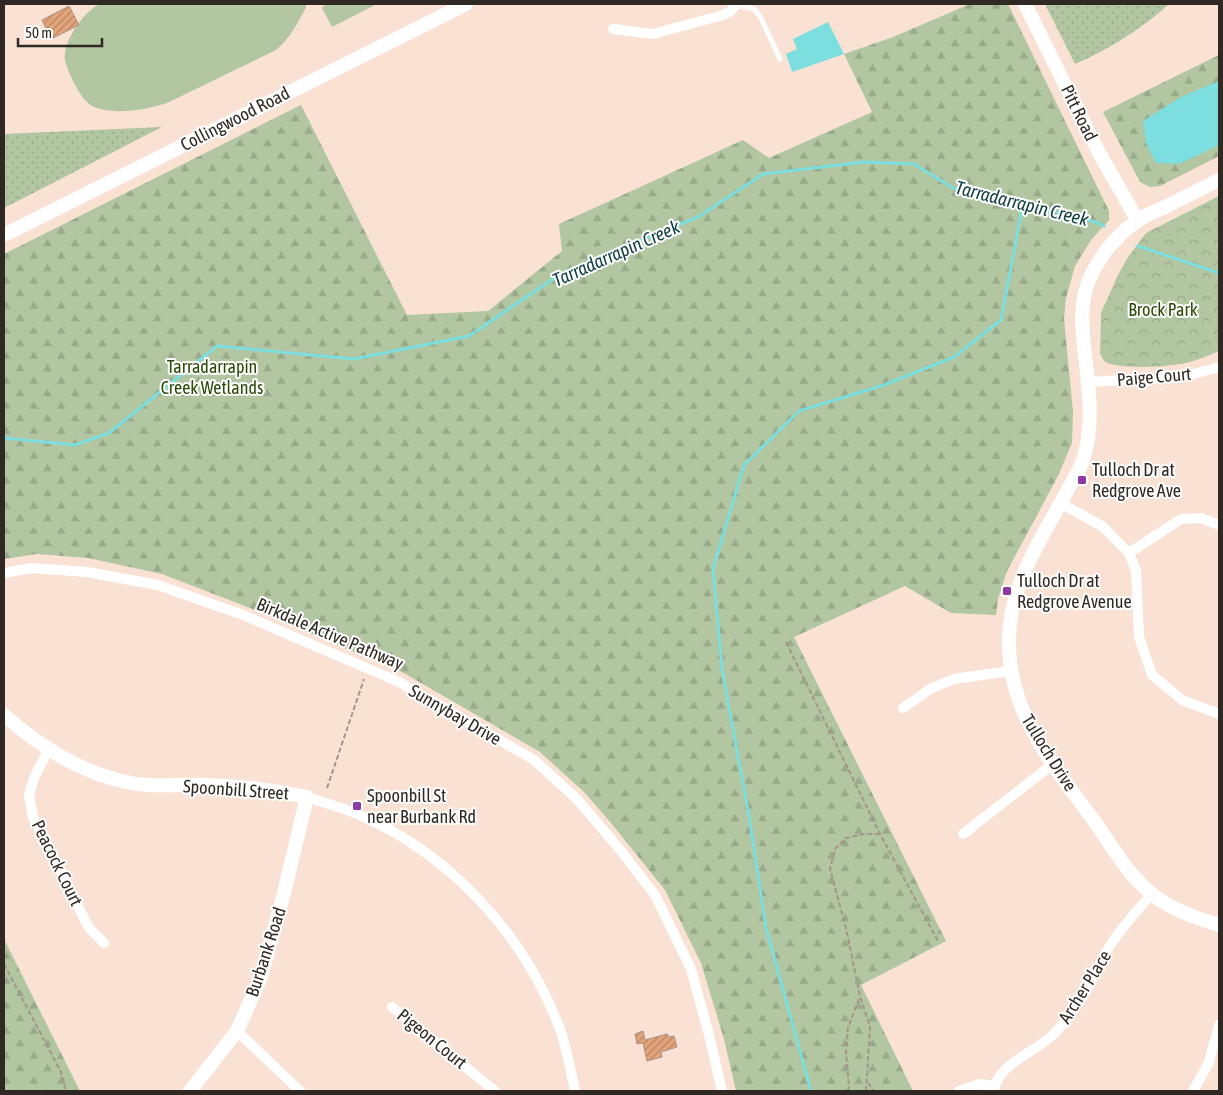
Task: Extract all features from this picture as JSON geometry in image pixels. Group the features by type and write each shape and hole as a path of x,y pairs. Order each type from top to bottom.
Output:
{"street":[{"name":"Collingwood Road","path":"4,235 466,4"},
{"path":"613,29 653,34 723,15 731,12 736,4"},
{"name":"Pitt Road","path":"1025,4 1098,151 1138,221"},
{"name":"Tulloch Drive","path":"1219,180 1138,221 1121,234 1105,252 1092,274 1083,302 1082,331 1090,415 1087,441 1082,462 1020,582 1010,624 1010,671 1024,715 1053,764 1134,877 1166,904 1184,913 1219,925"},
{"name":"Paige Court","path":"1088,382 1183,377 1219,367"},
{"path":"1060,503 1102,526 1129,553 1136,571 1139,637 1152,674 1182,700 1219,714"},
{"path":"1129,553 1181,519 1201,518 1219,525"},
{"name":"Sunnybay Drive","path":"4,573 31,568 87,572 158,585 243,615 399,682 534,760 577,799 656,895 691,969 722,1091"},
{"path":"903,708 930,689 954,679 1010,671"},
{"name":"Spoonbill Street","path":"4,715 48,750 92,772 127,782 147,785 229,786 285,792 307,797 350,811 393,832 419,848 442,864 484,905 512,940 540,986 561,1033 575,1091"},
{"name":"Peacock Court","path":"48,750 34,778 29,795 33,817 89,928 104,943"},
{"path":"963,834 1053,764"},
{"name":"Burbank Road","path":"190,1091 237,1031 261,977 283,897 307,797"},
{"name":"Archer Place","path":"959,1091 980,1084 996,1088 998,1077 1005,1069 1029,1054 1052,1036 1070,1016 1113,942 1152,894"},
{"name":"Pigeon Court","path":"392,1007 495,1091"},
{"path":"1193,1091 1210,1062 1219,1025"},
{"path":"237,1031 300,1091"}],"lane":[{"path":"736,4 754,9 760,16 780,59"}],"path":[{"path":"786,642 880,834 938,941"},
{"path":"327,788 368,668"},
{"path":"866,1091 870,1027 860,996 846,928 830,869 835,849 846,838 864,834 880,834"},
{"path":"4,964 61,1072 66,1091"},
{"path":"847,1091 849,1088 846,1052 848,1028 860,996"},
{"path":"867,1083 874,1091"}],"green space":[{"path":"99,4 306,4 306,7 290,35 276,50 167,103 140,110 110,111 92,106 87,102 75,85 65,60 70,36 81,20"},
{"path":"326,4 377,4 332,27 322,8"},
{"name":"Tarradarrapin Creek Wetlands","path":"970,4 1008,4 1109,211 1109,220 1091,240 1075,266 1066,298 1064,319 1073,412 1072,443 1058,476 1007,571 998,599 996,615 951,613 905,586 794,637 946,941 861,985 913,1091 736,1091 724,1039 701,963 665,890 584,792 540,752 402,672 250,608 162,574 88,558 37,554 4,559 4,254 301,105 407,315 488,311 562,251 559,224 743,140 769,158 872,112 844,54 893,37"},
{"path":"1045,4 1169,4 1125,38 1075,64"},
{"path":"1219,55 1219,156 1160,186 1150,187 1140,182 1103,112"},
{"path":"162,127 4,208 4,134"},
{"name":"Brock Park","path":"1219,196 1219,351 1182,364 1139,367 1119,366 1105,362 1100,353 1101,313 1128,257 1146,233"},
{"path":"4,939 80,1091 4,1091"}],"water":[{"path":"828,22 844,54 792,72 786,54 797,49 793,39"},
{"path":"1219,81 1219,145 1179,164 1156,163 1146,143 1143,121 1181,97"}],"building":[{"path":"69,6 79,25 51,39 42,20"},
{"path":"643,1031 645,1040 667,1034 669,1037 674,1036 677,1047 661,1052 662,1057 647,1061 643,1043 637,1044 635,1034"}],"waterway":[{"name":"Tarradarrapin Creek","path":"4,438 75,445 109,433 217,346 354,359 469,336 560,274 698,217 763,174 864,162 914,164 953,188 1096,222 1104,226"},
{"path":"811,1091 766,928 749,816 722,669 713,569 744,465 799,411 884,385 954,357 1001,320 1023,204"},
{"name":"Tarradarrapin Creek","path":"1138,246 1219,273"}],"place":[{"name":"Tulloch Dr at Redgrove Ave","path":"1082,480"},
{"name":"Tulloch Dr at Redgrove Avenue","path":"1007,591"},
{"name":"Spoonbill St near Burbank Rd","path":"357,806"}]}
